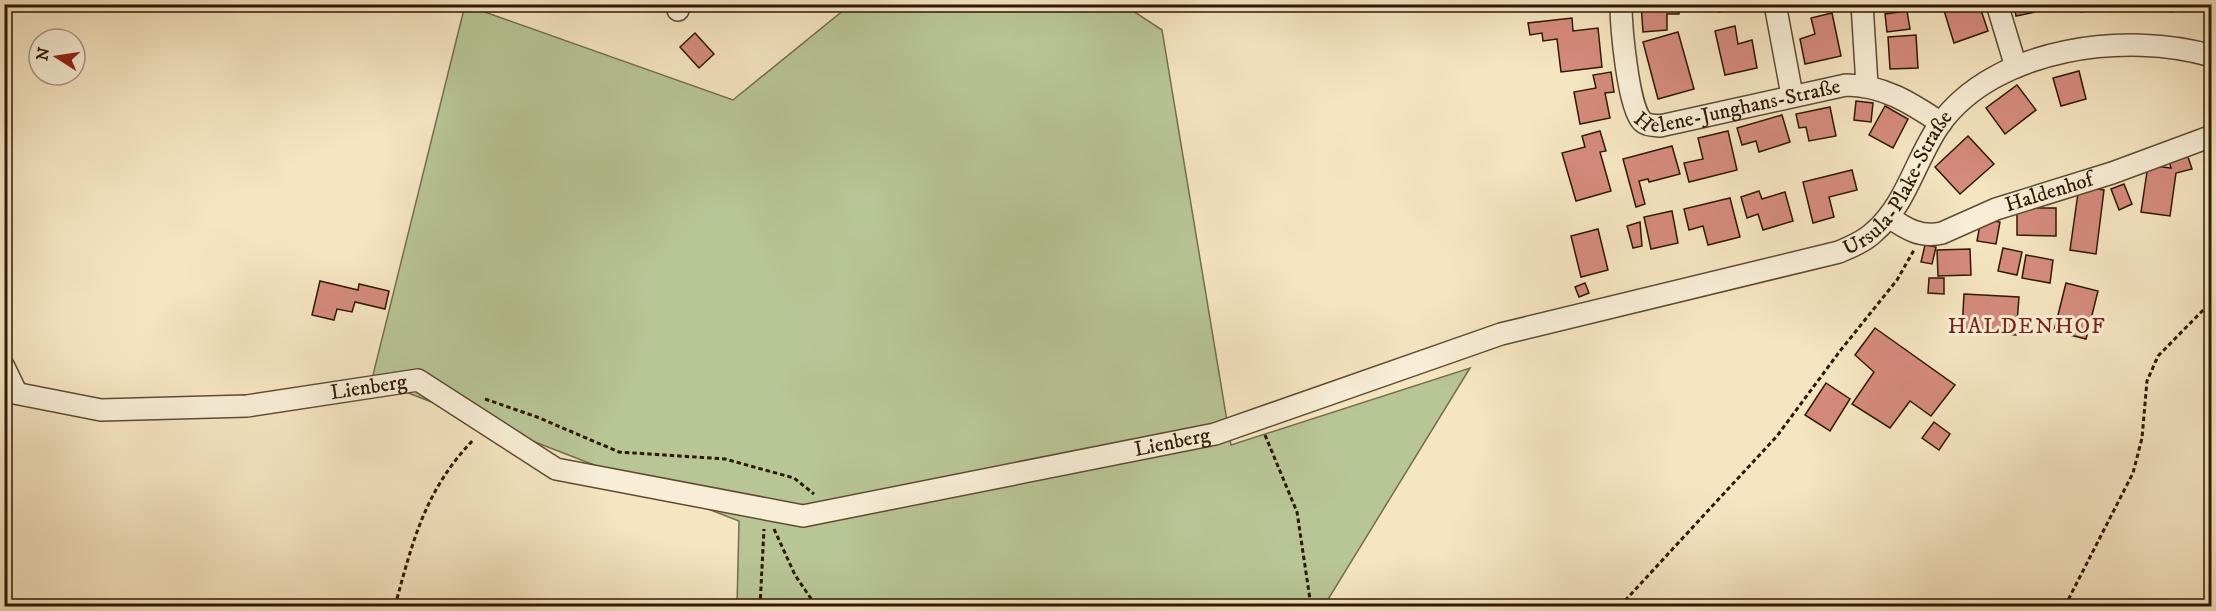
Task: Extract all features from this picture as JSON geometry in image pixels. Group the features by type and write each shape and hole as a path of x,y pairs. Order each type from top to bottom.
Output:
{"street":[{"name":"Helene-Junghans-Straße","path":"1621,4 1624,49 1633,97 1638,116 1644,123 1660,126 1792,95 1846,85 1867,85 1902,99 1941,123"},
{"path":"1775,4 1792,95"},
{"path":"1862,4 1867,85"},
{"path":"1997,4 2016,67"},
{"name":"Ursula-Plake-Straße","path":"1570,319 1839,252 1873,234 1889,217 1941,123 1990,79 2016,67 2048,57 2117,44 2155,45 2211,56"},
{"name":"Haldenhof","path":"1923,234 1942,233 1996,209 2112,173 2211,136"},
{"path":"1889,217 1904,227 1923,234"},
{"name":"Lienberg","path":"4,367 10,392 101,410 247,406 418,380 556,469 803,516 1215,434 1501,334 1570,319"}],"path":[{"path":"1620,606 1777,436 1840,351 1897,280 1923,234"},
{"path":"2065,606 2133,473 2142,438 2147,381 2158,356 2211,301"},
{"path":"483,398 537,417 619,452 725,459 794,478 834,510"},
{"path":"1258,420 1297,512 1311,606"},
{"path":"395,606 415,535 438,484 454,460 488,425"},
{"path":"760,606 764,509"},
{"path":"764,509 795,575 816,606"}],"green space":[{"path":"465,5 733,100 850,5 1124,5 1162,30 1231,445 1470,368 1324,606 737,606 739,521 372,379"}],"building":[{"path":"1641,4 1678,4 1679,14 1667,14 1667,30 1643,32"},
{"path":"1718,4 1750,4 1750,7 1719,12"},
{"path":"1872,4 1909,4 1910,7 1872,11"},
{"path":"1942,4 1979,4 1988,31 1954,43"},
{"path":"2014,4 2034,4 2035,12 2016,16"},
{"path":"2079,4 2114,4 2114,6 2081,12"},
{"path":"2140,4 2173,4 2172,12 2140,7"},
{"path":"1907,11 1910,29 1887,32 1885,14"},
{"path":"1832,13 1841,56 1805,64 1800,39 1815,34 1811,18"},
{"path":"1572,18 1573,31 1598,28 1602,67 1561,72 1557,39 1543,41 1542,33 1530,35 1528,23"},
{"path":"1735,26 1738,44 1752,40 1757,68 1725,75 1715,31"},
{"path":"1678,32 1694,89 1658,99 1643,42"},
{"path":"695,33 714,54 699,68 680,47"},
{"path":"1916,35 1918,68 1890,69 1888,37"},
{"path":"2079,71 2086,99 2061,106 2053,78"},
{"path":"1611,72 1614,92 1605,93 1610,118 1580,124 1574,92 1596,88 1593,75"},
{"path":"2017,85 2036,110 2005,134 1986,108"},
{"path":"1856,101 1873,103 1871,122 1854,120"},
{"path":"1885,106 1908,119 1893,148 1869,135"},
{"path":"1830,107 1836,136 1809,141 1806,127 1799,128 1796,114"},
{"path":"1782,115 1790,142 1759,152 1756,141 1742,145 1737,128"},
{"path":"1600,131 1606,151 1600,152 1611,191 1576,201 1562,153 1585,147 1582,136"},
{"path":"1728,131 1737,170 1689,182 1684,163 1703,159 1698,138"},
{"path":"1968,136 1994,164 1960,194 1935,167"},
{"path":"1672,146 1680,174 1649,182 1648,179 1639,181 1645,204 1636,207 1623,159"},
{"path":"2186,151 2192,169 2176,173 2170,216 2141,212 2148,165 2171,168 2168,157"},
{"path":"1852,170 1857,190 1829,197 1834,217 1813,223 1803,182"},
{"path":"2124,184 2132,204 2119,210 2111,189"},
{"path":"2079,186 2104,190 2096,254 2070,250"},
{"path":"1759,191 1762,199 1785,192 1793,221 1763,230 1758,214 1747,218 1741,197"},
{"path":"1730,198 1740,237 1708,245 1703,226 1689,230 1684,209"},
{"path":"2017,208 2056,208 2056,236 2017,235"},
{"path":"1672,211 1678,243 1651,249 1644,217"},
{"path":"1981,219 2000,222 1996,244 1977,241"},
{"path":"1640,222 1642,246 1633,248 1627,226"},
{"path":"1598,229 1608,270 1581,277 1571,236"},
{"path":"1925,245 1936,247 1932,264 1921,262"},
{"path":"2003,248 2022,252 2017,275 1998,271"},
{"path":"1970,249 1971,275 1938,276 1937,250"},
{"path":"2026,255 2053,260 2050,283 2022,278"},
{"path":"1929,278 1944,278 1944,294 1928,293"},
{"path":"320,281 358,290 359,284 389,291 385,309 355,302 352,312 337,309 334,320 312,315"},
{"path":"1585,283 1589,293 1579,297 1575,287"},
{"path":"2066,283 2098,291 2086,339 2054,331"},
{"path":"1964,294 2019,297 2016,335 1962,331"},
{"path":"1875,328 1955,385 1931,416 1910,401 1890,428 1852,404 1874,372 1855,355"},
{"path":"1826,383 1850,399 1830,431 1805,415"},
{"path":"1934,422 1950,434 1939,450 1922,438"}],"district":[{"name":"HALDENHOF","path":"2027,326"}]}
